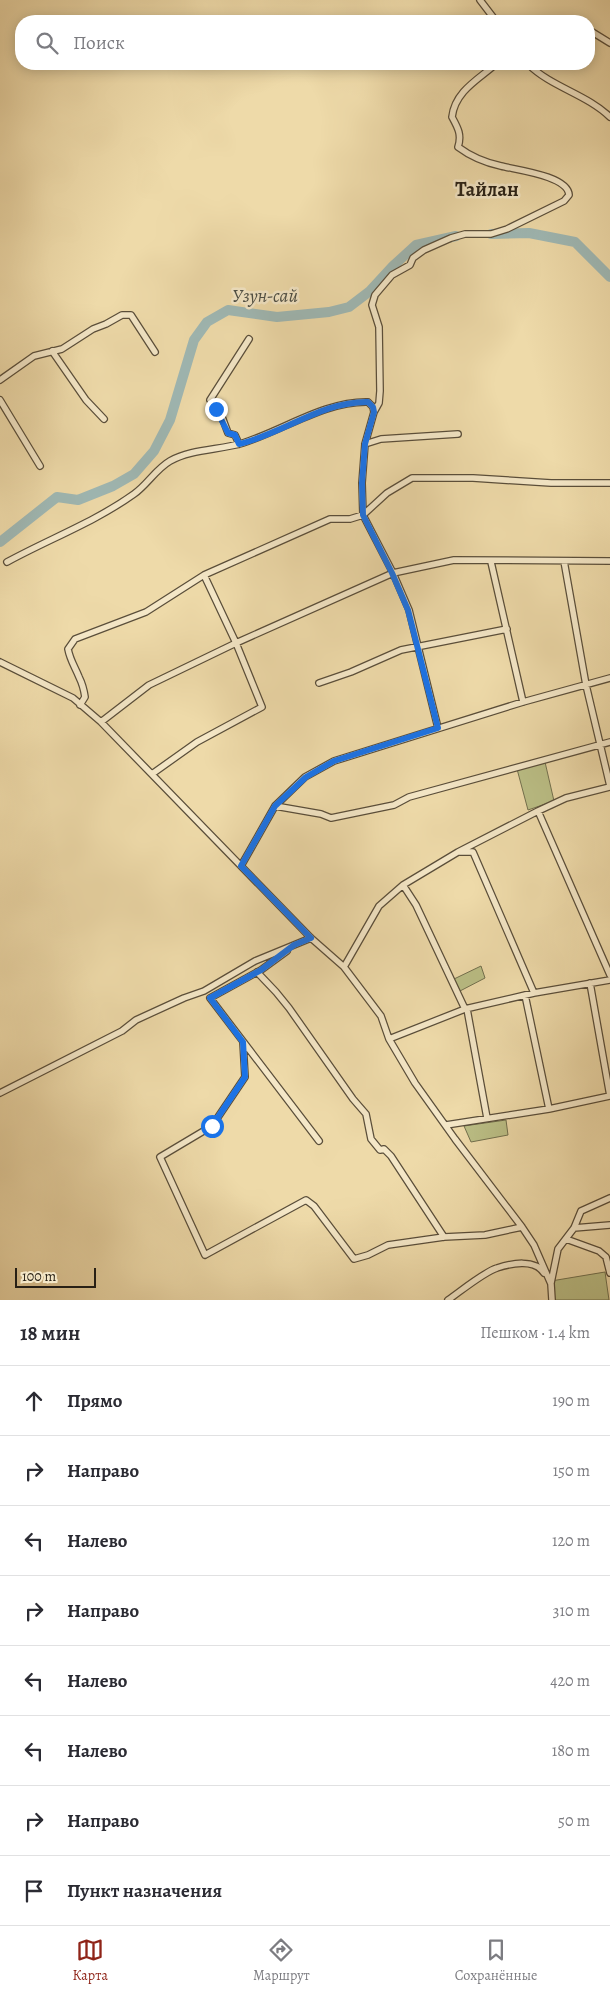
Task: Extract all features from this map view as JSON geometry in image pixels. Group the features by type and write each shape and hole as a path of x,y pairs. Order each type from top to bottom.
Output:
{"street":[{"path":"480,0 491,15"},
{"path":"595,34 610,43"},
{"path":"438,728 408,610 363,515 362,483 365,444 374,412 379,403 380,391 379,327 372,306 375,295 392,275 410,265 413,258 424,250 465,234 489,235 507,229 564,201 569,196 569,190 563,184 525,170 500,166 465,152 458,147 460,139 459,129 452,117 455,105 460,96 473,82 488,70"},
{"path":"537,70 549,79 600,108 610,117"},
{"path":"0,380 34,356 62,349 93,329 122,315 131,315 155,352"},
{"path":"239,444 235,435 228,433 222,417 210,400 249,339"},
{"path":"52,351 86,400 104,419"},
{"path":"0,400 40,466"},
{"path":"7,562 104,513 135,494 168,462 183,455 239,444 332,408 357,402 368,402 373,407 374,412"},
{"path":"365,444 390,438 458,434"},
{"path":"80,705 85,698 83,688 80,677 70,659 68,649 75,639 146,612 204,575 330,519 350,519 363,515 386,493 412,478 473,478 551,483 610,483"},
{"path":"101,722 149,685 236,643 392,573 454,560 491,562 610,561"},
{"path":"344,966 379,906 403,885 458,852 538,811 566,798 610,786 602,745 586,685 564,561"},
{"path":"491,562 523,702"},
{"path":"152,774 197,742 262,707 236,643 204,575"},
{"path":"319,683 351,672 401,650 506,629"},
{"path":"0,662 73,698 101,722 311,938 344,966 381,1016 389,1039 415,1083 522,1226 534,1245 552,1284"},
{"path":"241,866 275,806 306,777 334,761 523,702 610,678"},
{"path":"275,806 321,814 332,818 394,805 409,797 610,742"},
{"path":"538,811 610,975"},
{"path":"458,852 473,852 534,993"},
{"path":"403,885 416,905 466,1009 487,1118"},
{"path":"0,1093 122,1031 136,1020 204,991 255,961 311,938"},
{"path":"294,945 257,972 210,998 319,1141"},
{"path":"257,972 276,992 353,1099 366,1114 371,1139 380,1150 384,1150 391,1156 444,1237"},
{"path":"389,1039 466,1009 534,993 610,980"},
{"path":"446,1125 549,1109 610,1096 590,983"},
{"path":"525,995 549,1109"},
{"path":"243,1042 245,1077 212,1126 160,1157 205,1255 306,1200 314,1206 354,1259 368,1255 388,1245 444,1237 485,1234 522,1226"},
{"path":"552,1300 552,1284 558,1249 574,1228 581,1211 610,1198"},
{"path":"574,1228 610,1225"},
{"path":"566,1239 599,1251 606,1257 610,1273"},
{"path":"448,1300 496,1268 528,1263 541,1268 552,1284"}],"green space":[{"path":"545,762 554,801 528,810 517,769"},
{"path":"481,966 485,978 460,991 454,979"},
{"path":"506,1120 508,1135 471,1142 464,1126"},
{"path":"605,1272 609,1300 555,1300 551,1281"}],"waterway":[{"name":"Узун-сай","path":"491,234 529,233 575,242 610,277"},
{"name":"Узун-сай","path":"0,542 57,497 78,500 113,486 134,474 154,451 170,420 194,340 207,322 228,310 277,317 329,312 349,307 370,291 416,245 456,236"}],"district":[{"name":"Тайлан","path":"487,189"}],"route":[{"path":"212,1126 245,1077 243,1042 210,998 261,970 294,945 311,938 241,866 249,850 275,806 306,777 334,761 438,728 408,610 363,515 362,483 365,444 374,412 373,407 368,402 357,402 332,408 239,444 235,435 228,433 222,417 216,409"}]}
